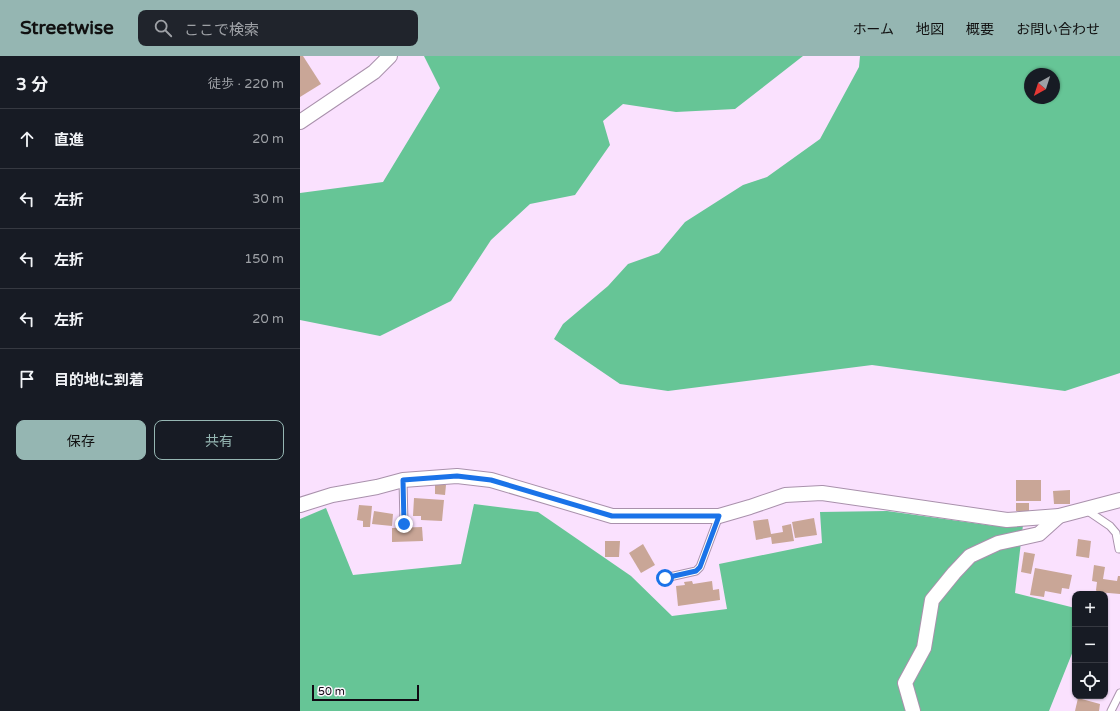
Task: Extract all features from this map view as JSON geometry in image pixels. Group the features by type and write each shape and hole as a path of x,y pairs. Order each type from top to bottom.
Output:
{"street":[{"path":"300,122 374,72 390,56"},
{"path":"300,505 332,495 377,487 403,480 457,476 491,480 612,516 719,516 750,507 785,494 822,493 1007,520 1059,516 1120,500"},
{"path":"913,711 905,683 924,648 932,600 970,556 998,543 1039,534 1059,516"}],"lane":[{"path":"403,480 404,524"},
{"path":"1085,509 1110,526 1116,533 1119,550"},
{"path":"665,578 696,571 700,567 719,516"},
{"path":"1111,711 1120,693"}],"green space":[{"path":"424,56 803,56 735,109 676,112 623,104 603,121 610,145 575,195 530,204 491,240 451,301 380,336 300,320 300,193 383,182 440,88"},
{"path":"860,56 1120,56 1120,373 1065,391 872,365 668,391 620,384 554,339 563,324 608,286 628,264 659,253 685,222 743,185 767,177 820,139 859,67"},
{"path":"474,504 538,512 631,576 672,616 727,609 719,564 822,543 820,512 887,511 995,526 1023,525 1015,593 1072,607 1072,654 1049,711 300,711 300,519 326,508 353,575 461,564"}],"building":[{"path":"300,56 303,56 321,84 300,97"},
{"path":"1016,480 1041,480 1041,501 1016,501"},
{"path":"435,484 446,485 445,495 435,494"},
{"path":"1070,490 1070,504 1054,504 1053,491"},
{"path":"414,498 444,500 442,521 421,520 421,516 413,516"},
{"path":"1016,503 1029,503 1029,512 1016,511"},
{"path":"359,505 372,506 370,527 363,527 363,521 357,520"},
{"path":"374,511 393,514 392,526 372,524"},
{"path":"814,518 817,535 795,538 792,522"},
{"path":"768,519 771,534 783,532 782,526 791,524 794,541 772,544 771,537 756,540 753,521"},
{"path":"422,527 423,541 392,542 392,528"},
{"path":"1078,539 1091,541 1089,558 1076,556"},
{"path":"605,541 620,541 619,557 605,557"},
{"path":"643,544 655,565 641,573 629,553"},
{"path":"1024,552 1035,554 1031,574 1021,572"},
{"path":"1094,565 1105,567 1103,579 1117,581 1118,576 1120,576 1120,594 1108,593 1108,591 1096,591 1097,582 1092,581"},
{"path":"1035,568 1072,575 1069,589 1062,588 1061,594 1045,591 1044,597 1030,595"},
{"path":"692,581 693,584 712,581 713,590 719,589 720,600 678,606 676,586 685,585 684,582"},
{"path":"1078,699 1100,704 1099,711 1075,711"}],"route":[{"path":"404,524 403,480 457,476 491,480 612,516 719,516 700,567 696,571 665,578"}]}
